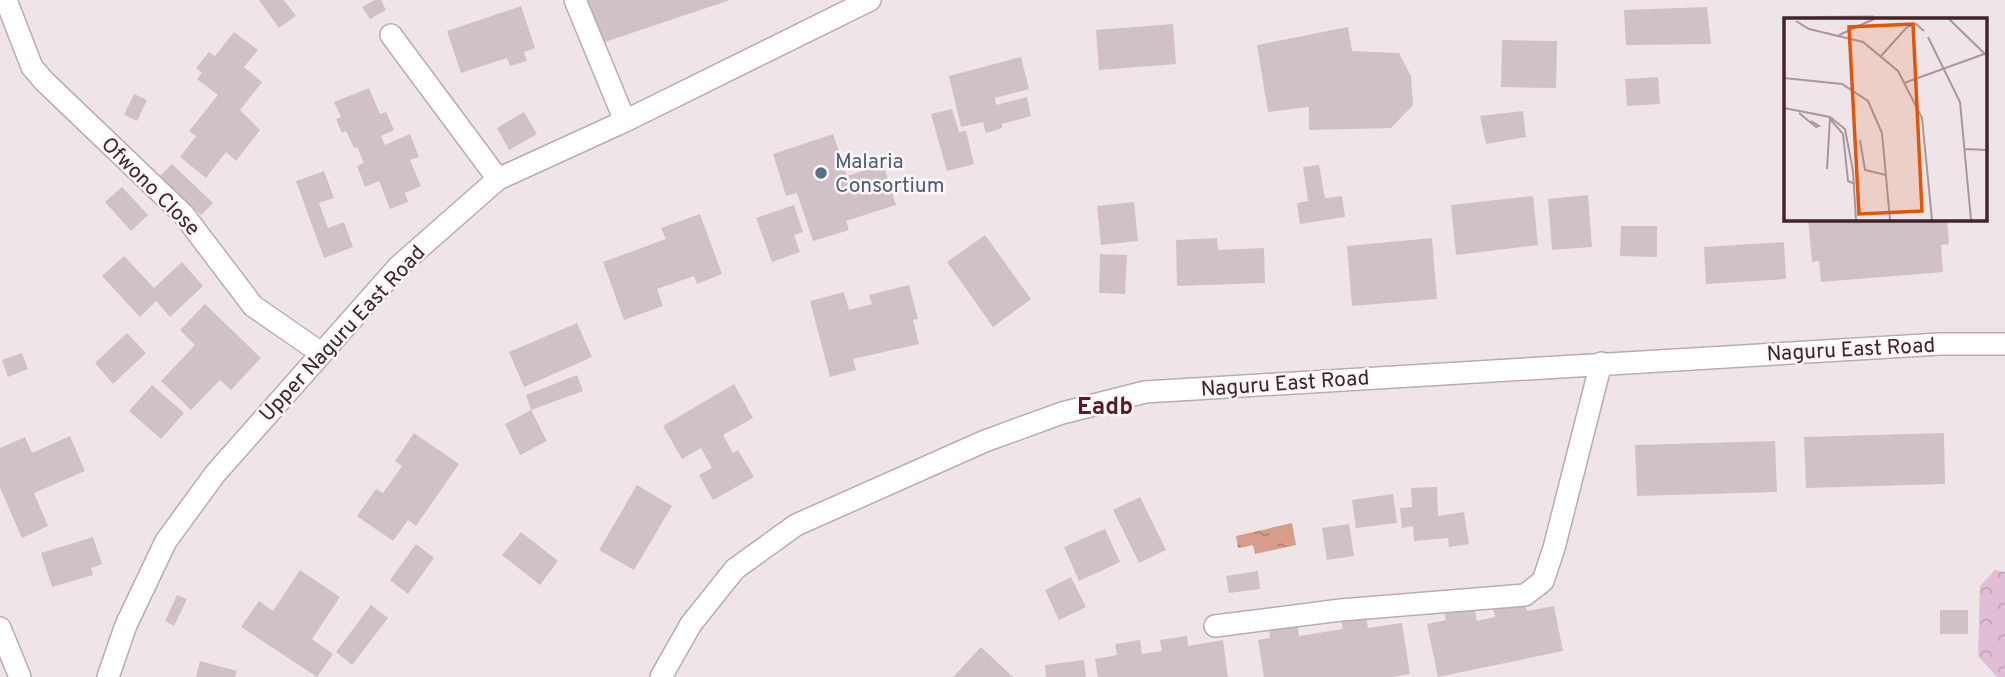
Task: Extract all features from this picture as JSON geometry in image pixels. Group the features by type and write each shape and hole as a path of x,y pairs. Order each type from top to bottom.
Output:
{"street":[{"name":"Ofwono Close","path":"6,0 32,67 44,81 184,215 253,306 321,353"},
{"path":"575,0 625,121"},
{"name":"Upper Naguru East Road","path":"108,677 126,625 166,541 215,474 399,266 498,179 625,121 870,0"},
{"path":"391,34 498,179"},
{"name":"Naguru East Road","path":"661,677 691,624 735,569 796,525 985,441 1062,413 1144,392 1940,344 2005,344"},
{"path":"1215,626 1341,610 1525,595 1533,591 1543,581 1554,548 1601,363"},
{"path":"0,628 20,677"}],"green space":[{"path":"1995,570 2005,572 2005,677 1997,677 1978,656 1980,586"}],"water":[{"path":"1292,523 1296,545 1255,554 1253,545 1238,548 1236,536"}],"building":[{"path":"259,0 284,0 296,16 279,28"},
{"path":"381,0 386,10 370,19 362,7"},
{"path":"588,0 730,0 602,43"},
{"path":"521,6 535,48 524,52 527,61 510,66 507,58 461,73 447,31"},
{"path":"1707,7 1711,44 1626,45 1624,10"},
{"path":"1874,15 1874,18 1814,18"},
{"path":"1173,24 1176,64 1099,70 1096,30"},
{"path":"1348,27 1352,51 1399,53 1411,76 1413,105 1391,128 1309,130 1309,107 1268,112 1257,45"},
{"path":"234,32 258,50 244,67 262,82 240,110 260,130 236,161 226,152 206,178 180,157 196,136 189,131 218,95 197,79 202,73 196,68 209,52 215,56"},
{"path":"1502,40 1557,41 1556,88 1501,87"},
{"path":"1021,57 1029,89 995,98 996,105 1027,97 1031,116 1002,124 1002,128 986,133 983,122 961,127 949,76"},
{"path":"1658,77 1660,104 1627,106 1625,79"},
{"path":"369,88 380,114 386,112 394,130 381,136 385,145 410,134 419,157 410,160 421,186 405,193 408,202 390,209 379,181 365,187 357,166 364,163 357,147 354,148 346,131 342,133 336,119 341,117 334,102"},
{"path":"134,94 147,100 137,121 124,115"},
{"path":"952,109 959,132 966,131 974,164 947,171 931,114"},
{"path":"1523,111 1526,137 1486,144 1480,116"},
{"path":"524,112 537,134 509,150 497,128"},
{"path":"833,134 847,176 883,164 896,205 846,221 849,230 813,241 797,193 786,196 773,154"},
{"path":"172,164 213,203 201,215 160,176"},
{"path":"1319,165 1325,198 1342,196 1345,217 1300,224 1297,203 1308,201 1303,167"},
{"path":"324,171 334,198 319,203 328,228 344,222 353,247 324,258 296,181"},
{"path":"122,187 148,215 131,231 105,202"},
{"path":"1588,195 1592,247 1552,250 1548,199"},
{"path":"1533,196 1538,245 1456,255 1451,205"},
{"path":"1134,202 1138,241 1101,245 1097,206"},
{"path":"794,205 803,232 794,235 800,252 772,262 756,218"},
{"path":"700,214 722,274 697,284 694,276 657,289 663,306 624,320 603,262 666,239 661,228"},
{"path":"1808,220 1947,220 1949,244 1941,245 1943,272 1821,282 1819,261 1812,262"},
{"path":"1621,226 1657,226 1657,257 1620,256"},
{"path":"985,235 1031,299 993,327 947,262"},
{"path":"1217,238 1218,250 1264,248 1265,283 1177,286 1176,240"},
{"path":"1432,238 1437,299 1352,306 1347,246"},
{"path":"1784,242 1786,279 1706,284 1704,247"},
{"path":"1100,254 1127,255 1125,294 1099,293"},
{"path":"124,256 154,288 182,262 203,286 170,317 156,301 140,317 102,276"},
{"path":"909,285 918,319 913,320 919,344 853,359 856,370 830,377 810,301 844,292 849,310 872,304 869,295"},
{"path":"205,304 261,358 231,390 220,380 191,410 161,381 195,345 180,330"},
{"path":"577,323 592,357 524,387 509,352"},
{"path":"127,333 146,353 113,384 95,363"},
{"path":"22,353 28,369 8,377 2,360"},
{"path":"577,375 583,391 531,410 526,395"},
{"path":"734,384 753,418 723,435 733,453 738,450 754,477 713,500 699,475 712,468 701,448 682,459 663,426"},
{"path":"152,385 184,413 161,439 129,411"},
{"path":"531,410 547,441 520,455 505,424"},
{"path":"414,433 459,464 416,526 408,520 393,541 357,516 376,489 383,493 402,466 395,461"},
{"path":"1944,433 1945,484 1806,488 1804,437"},
{"path":"70,436 85,471 34,493 48,526 22,538 0,488 0,448 25,437 32,453"},
{"path":"1775,441 1777,492 1637,496 1635,445"},
{"path":"637,485 672,506 634,570 599,550"},
{"path":"1437,487 1438,516 1464,512 1469,544 1449,547 1448,538 1414,541 1413,526 1402,528 1400,508 1412,507 1411,488"},
{"path":"1393,494 1397,523 1356,528 1352,500"},
{"path":"1140,497 1166,550 1139,563 1113,510"},
{"path":"1349,524 1354,556 1327,560 1322,528"},
{"path":"1105,529 1120,562 1079,581 1064,547"},
{"path":"521,532 558,561 540,585 502,555"},
{"path":"93,537 102,564 91,568 93,575 52,587 41,553"},
{"path":"416,544 434,558 408,594 390,580"},
{"path":"300,570 340,597 312,639 333,654 317,677 241,627 259,601 273,611"},
{"path":"1258,571 1260,589 1229,593 1226,576"},
{"path":"1071,577 1086,607 1059,620 1045,590"},
{"path":"177,595 187,599 174,626 165,621"},
{"path":"1524,600 1527,611 1554,606 1563,651 1438,677 1427,624 1446,620 1444,611 1474,605 1477,621 1495,617 1493,606"},
{"path":"371,605 388,618 352,665 336,652"},
{"path":"1940,610 1968,610 1968,634 1940,634"},
{"path":"1366,615 1368,628 1402,623 1410,674 1392,677 1264,677 1258,640 1270,638 1269,629 1298,625 1299,636 1343,629 1341,620"},
{"path":"1187,636 1188,646 1223,640 1228,677 1098,677 1095,659 1117,655 1115,644 1140,640 1142,654 1162,651 1160,640"},
{"path":"981,647 1013,677 953,677"},
{"path":"1084,660 1086,677 1046,677 1045,665"},
{"path":"200,661 237,671 235,677 196,677"}],"place":[{"name":"Malaria Consortium","path":"821,173"}],"district":[{"name":"Eadb","path":"1105,406"}]}
